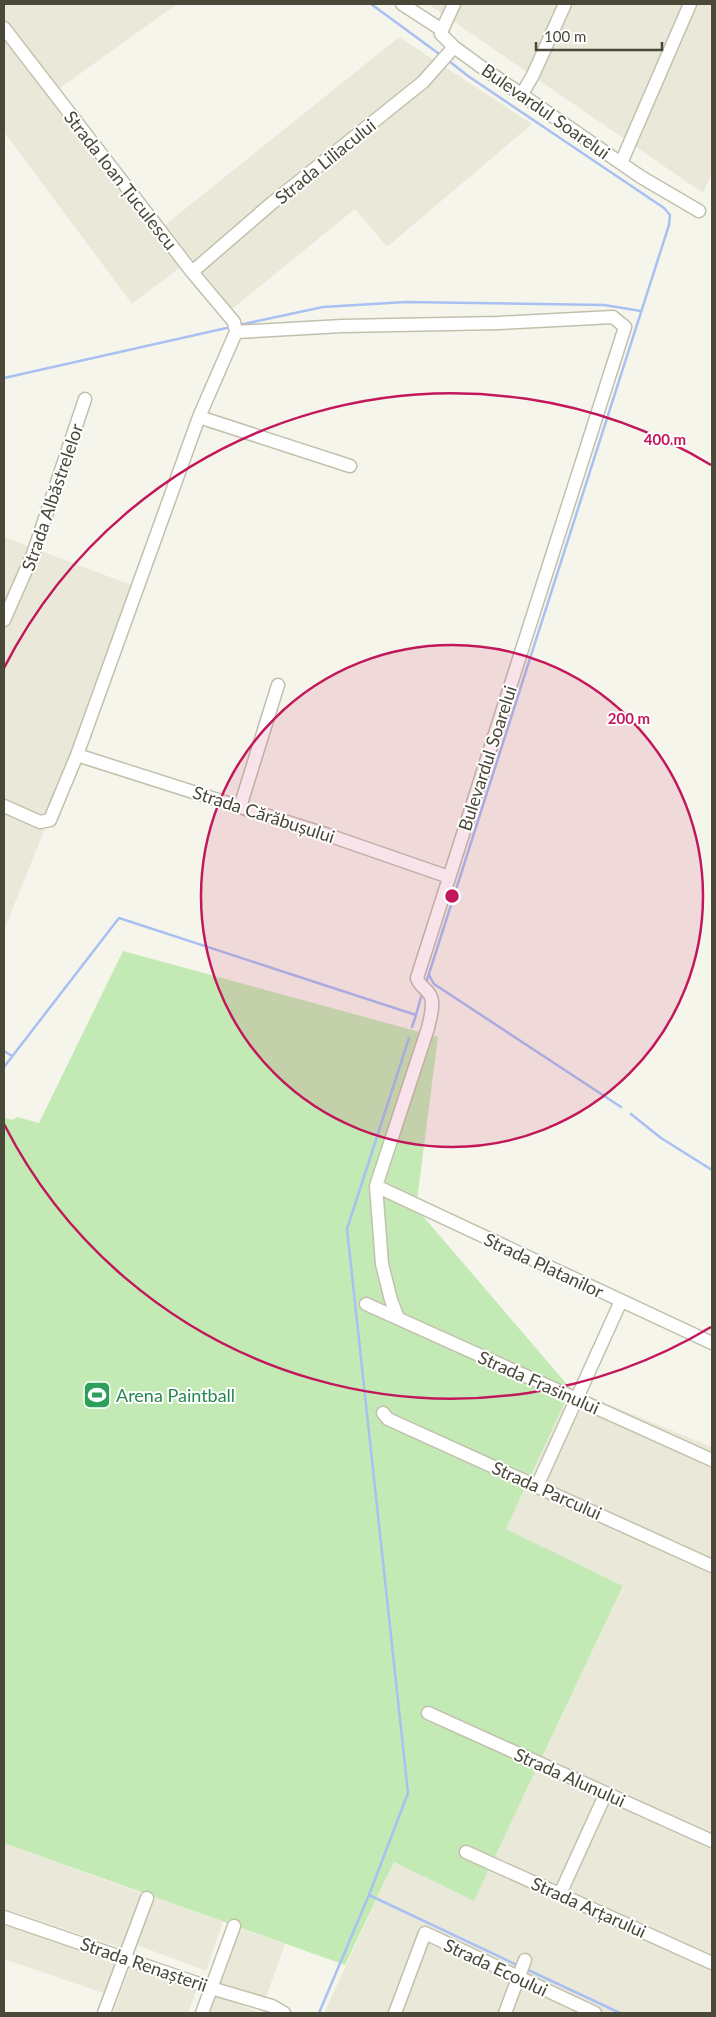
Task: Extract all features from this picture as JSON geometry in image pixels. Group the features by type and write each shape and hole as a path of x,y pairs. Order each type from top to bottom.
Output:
{"street":[{"name":"Bulevardul Soarelui","path":"402,4 442,30 449,54 522,94 641,177 699,211"},
{"path":"442,30 454,4"},
{"path":"522,94 534,75 565,4"},
{"path":"621,163 690,4"},
{"name":"Strada Ioan Țuculescu","path":"4,28 192,272 234,322 236,332"},
{"name":"Strada Liliacului","path":"192,272 272,203 423,82 449,54"},
{"name":"Bulevardul Soarelui","path":"236,332 342,326 498,323 612,317 625,326 417,978 418,982 430,996 432,1008 428,1028 376,1186"},
{"path":"4,806 40,822 50,820 77,755 199,417 236,332"},
{"name":"Strada Albăstrelelor","path":"4,620 34,554 86,399"},
{"path":"199,417 350,466"},
{"path":"240,807 278,686"},
{"name":"Strada Cărăbușului","path":"77,755 328,835 449,877"},
{"path":"376,1186 382,1264 391,1300 398,1318"},
{"name":"Strada Platanilor","path":"376,1186 712,1343"},
{"path":"537,1486 620,1301"},
{"name":"Strada Frasinului","path":"366,1304 712,1460"},
{"name":"Strada Parcului","path":"382,1413 388,1419 711,1561"},
{"name":"Strada Alunului","path":"428,1712 712,1840"},
{"path":"560,1894 606,1793"},
{"name":"Strada Arțarului","path":"466,1852 712,1963"},
{"path":"104,2013 147,1898"},
{"name":"Strada Renașterii","path":"4,1917 211,1988 272,2006 284,2013"},
{"path":"202,2013 234,1926"},
{"name":"Strada Ecoului","path":"395,2013 425,1933 521,1969 595,2013"},
{"path":"505,2013 521,1969"}],"shaded area":[{"path":"4,4 177,4 49,96 183,265 132,304 4,132"},
{"path":"428,4 712,4 712,173 703,193"},
{"path":"399,37 532,124 387,247 355,209 232,309 165,225"},
{"path":"4,537 142,589 4,930"},
{"path":"571,1389 712,1447 712,2013 324,2013 394,1862 474,1901 623,1587 506,1529"},
{"path":"4,1843 141,1893 121,1948 4,1909"},
{"path":"155,1897 223,1922 206,1971 137,1945"},
{"path":"4,1921 120,1960 106,1994 4,1959"},
{"path":"237,1927 285,1944 265,2000 217,1982"},
{"path":"130,1967 196,1991 188,2013 113,2013"},
{"path":"212,1993 260,2013 205,2013"}],"green space":[{"path":"123,951 438,1037 416,1208 571,1389 506,1529 623,1586 474,1901 394,1862 345,1965 4,1843 4,1118 13,1120 17,1117 39,1123"}],"waterway":[{"path":"371,4 442,56"},
{"path":"426,983 669,225 670,215 664,208 468,76 449,61"},
{"path":"239,325 323,307 406,302 604,305 641,311"},
{"path":"4,378 231,327"},
{"path":"4,1067 119,918 416,1015 412,1027"},
{"path":"429,975 434,984 621,1107"},
{"path":"416,1015 421,997"},
{"path":"319,2013 369,1895 408,1793 347,1229 409,1038"},
{"path":"4,1051 12,1056"},
{"path":"631,1114 661,1138 712,1170"},
{"path":"369,1895 519,1966"},
{"path":"526,1969 620,2013"}],"place":[{"name":"Arena Paintball","path":"97,1395"}]}
